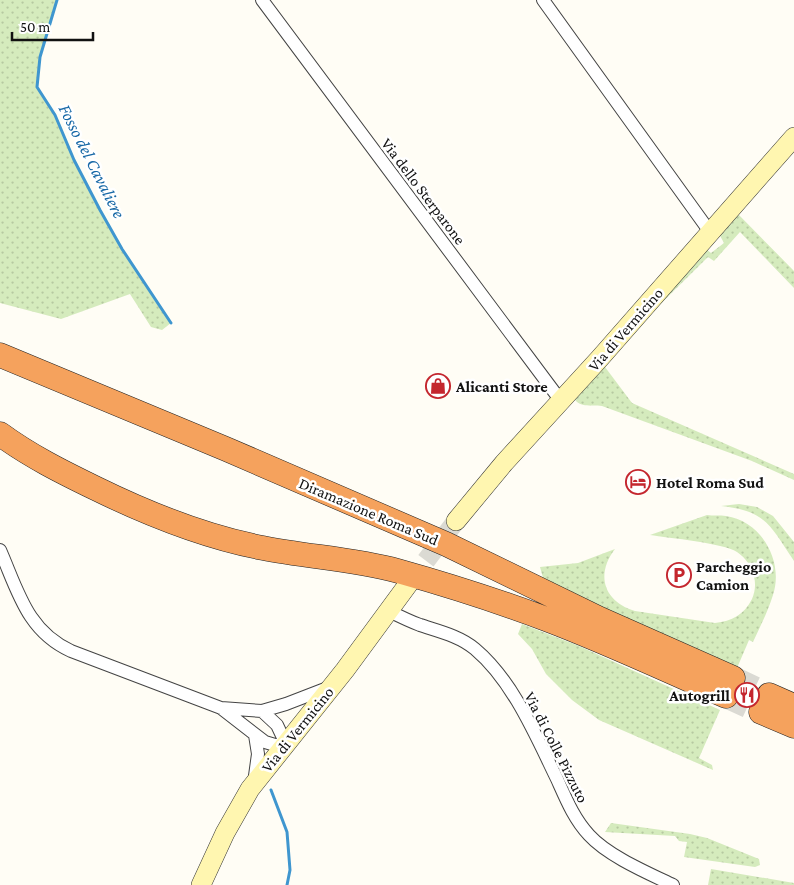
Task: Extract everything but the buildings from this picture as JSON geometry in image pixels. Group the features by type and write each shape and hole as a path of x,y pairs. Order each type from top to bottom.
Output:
{"highway":[{"name":"Diramazione Roma Sud","path":"0,355 446,544 600,619 729,687 485,598 386,568 254,546 216,536 120,500 29,454 0,434"},
{"path":"794,706 765,703 794,726"}],"main road":[{"name":"Via di Vermicino","path":"456,521 504,463 794,137"},
{"name":"Via di Vermicino","path":"201,885 227,828 254,784 332,686 409,583"}],"street":[{"name":"Via dello Sterparone","path":"262,0 561,401"},
{"path":"543,0 710,232"},
{"path":"0,550 29,614 48,638 72,651 221,708 240,721 261,740 271,744 286,744 277,726 262,711"},
{"name":"Via di Colle Pizzuto","path":"389,611 409,621 457,638 480,653 497,673 524,714 572,811 586,833 610,851 673,885"},
{"path":"221,708 262,711 332,686"},
{"path":"254,784 258,754 255,736"}],"green space":[{"path":"0,0 57,0 40,57 37,87 55,115 74,160 122,249 171,323 162,330 151,327 130,294 61,319 0,303"},
{"path":"737,213 794,271 794,288 740,232 714,261 708,257 611,353 705,248 711,253 724,243 718,232"},
{"path":"602,363 632,403 794,474 794,480 752,461 602,406 581,404 573,396"},
{"path":"739,504 757,507 773,516 794,542 794,561 766,522 748,512 721,506"},
{"path":"707,515 739,519 750,526 760,534 767,545 775,569 776,582 769,607 753,642 749,640 737,668 593,605 543,578 540,567 578,563 615,549 605,568 604,578 610,594 624,607 635,611 715,623 727,621 737,616 749,605 754,591 753,573 743,557 737,552 720,546 650,535"},
{"path":"522,624 579,646 720,710 699,758 712,765 713,770 599,720 572,700 546,674 532,649 518,634"},
{"path":"611,823 707,838 759,859 760,865 755,867 684,857 687,842 679,841 675,836 605,832"},
{"path":"711,869 794,883 794,885 708,885"}],"waterway":[{"name":"Fosso del Cavaliere","path":"57,0 40,57 37,87 55,115 74,160 122,249 171,323"},
{"path":"271,790 287,832 290,870 287,885"}],"tunnel":[{"path":"409,583 456,521"},
{"path":"733,678 769,695"},
{"path":"726,696 761,712"}],"place":[{"name":"Alicanti Store","path":"438,386"},
{"name":"Hotel Roma Sud","path":"638,482"},
{"name":"Parcheggio Camion","path":"679,575"},
{"name":"Autogrill","path":"747,695"}]}
